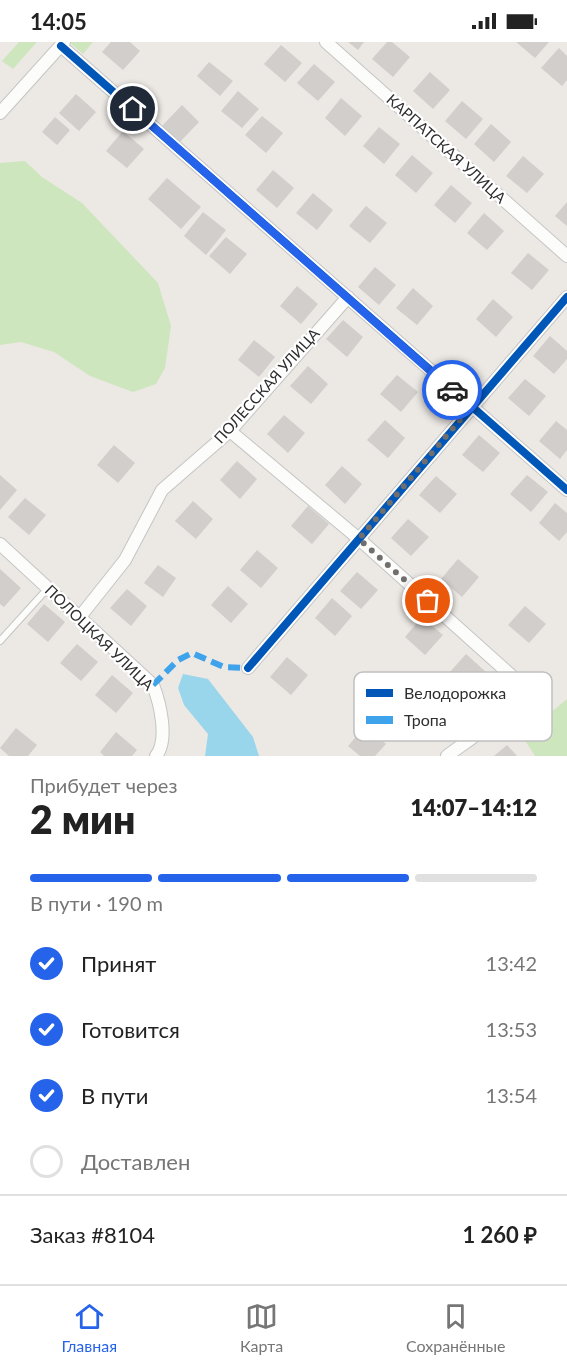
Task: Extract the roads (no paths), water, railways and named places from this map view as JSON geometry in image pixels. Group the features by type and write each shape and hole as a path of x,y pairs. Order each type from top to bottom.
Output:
{"street":[{"name":"КАРПАТСКАЯ УЛИЦА","path":"326,42 567,256"},
{"path":"0,113 63,44 567,490"},
{"name":"ПОЛЕССКАЯ УЛИЦА","path":"79,618 125,560 162,490 230,431 348,297"},
{"path":"248,668 567,297"},
{"path":"230,431 359,539 507,672"},
{"name":"ПОЛОЦКАЯ УЛИЦА","path":"0,544 153,686 162,706 159,753"},
{"path":"447,756 466,741"}],"lane":[{"path":"0,641 48,588"}],"water":[{"path":"183,674 208,679 253,737 259,756 205,756 208,734 184,705 178,688"}]}
